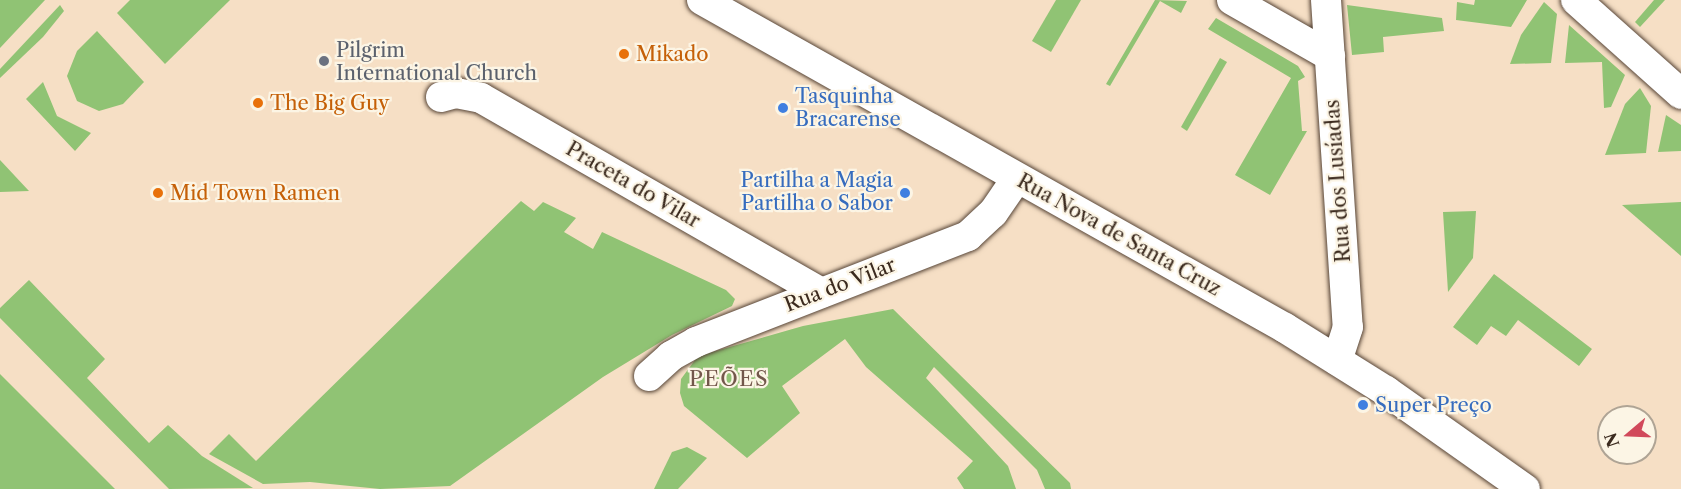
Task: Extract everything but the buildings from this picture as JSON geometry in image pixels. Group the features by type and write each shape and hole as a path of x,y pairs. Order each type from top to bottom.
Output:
{"street":[{"name":"Rua Nova de Santa Cruz","path":"702,0 1337,360 1525,489"},
{"path":"1232,0 1330,56"},
{"name":"Rua dos Lusíadas","path":"1326,0 1348,327 1337,360"},
{"path":"1576,0 1681,94"},
{"name":"Praceta do Vilar","path":"441,96 456,93 481,98 821,293"},
{"name":"Rua do Vilar","path":"650,376 671,356 696,342 968,236 993,213 1017,178"}],"green space":[{"path":"0,0 45,0 0,48"},
{"path":"130,0 230,0 165,64 117,13"},
{"path":"1056,0 1081,0 1051,52 1032,41"},
{"path":"1155,0 1187,1 1181,13 1160,1 1110,86 1106,84"},
{"path":"1475,0 1527,0 1511,27 1456,20 1457,2 1474,5"},
{"path":"1654,0 1665,0 1640,27 1635,22"},
{"path":"1544,2 1557,14 1551,63 1510,64 1521,35"},
{"path":"60,5 64,11 43,37 0,78 0,69"},
{"path":"1347,5 1442,18 1444,31 1383,37 1384,52 1352,55"},
{"path":"1216,18 1298,66 1305,77 1298,81 1302,131 1307,131 1270,195 1235,175 1291,78 1208,29"},
{"path":"1569,25 1625,75 1611,107 1604,108 1602,62 1565,63"},
{"path":"97,31 144,82 123,104 99,111 77,101 67,76 77,51"},
{"path":"1220,58 1227,62 1187,131 1181,127"},
{"path":"43,82 57,116 91,133 75,151 26,99"},
{"path":"1640,88 1651,106 1646,153 1605,155 1625,104"},
{"path":"1666,115 1681,125 1681,151 1658,152"},
{"path":"0,160 29,191 0,192"},
{"path":"521,201 534,211 543,202 576,218 564,232 593,249 602,232 726,290 735,299 732,306 672,335 603,377 450,486 380,489 310,482 263,484 209,454 229,434 256,461"},
{"path":"1681,202 1681,256 1622,205"},
{"path":"1476,211 1473,258 1448,292 1443,212"},
{"path":"1494,274 1592,349 1579,366 1518,320 1506,336 1491,326 1477,345 1453,327"},
{"path":"29,280 105,359 87,378 149,443 168,425 202,456 253,488 169,489 0,318 0,308"},
{"path":"893,309 1070,483 1071,489 1045,489 1037,470 934,367 926,378 1008,466 1016,489 964,489 957,478 973,461 866,367 845,339 782,386 800,413 747,458 684,406 680,393 681,379 698,356 803,326"},
{"path":"0,374 115,489 0,489"},
{"path":"687,447 707,458 678,489 654,489 672,452"}],"place":[{"name":"Mikado","path":"624,54"},
{"name":"Pilgrim International Church","path":"324,61"},
{"name":"The Big Guy","path":"258,103"},
{"name":"Tasquinha Bracarense","path":"783,108"},
{"name":"Mid Town Ramen","path":"158,193"},
{"name":"Partilha a Magia Partilha o Sabor","path":"905,193"},
{"name":"Super Preço","path":"1363,405"}],"district":[{"name":"PEÕES","path":"729,379"}]}
